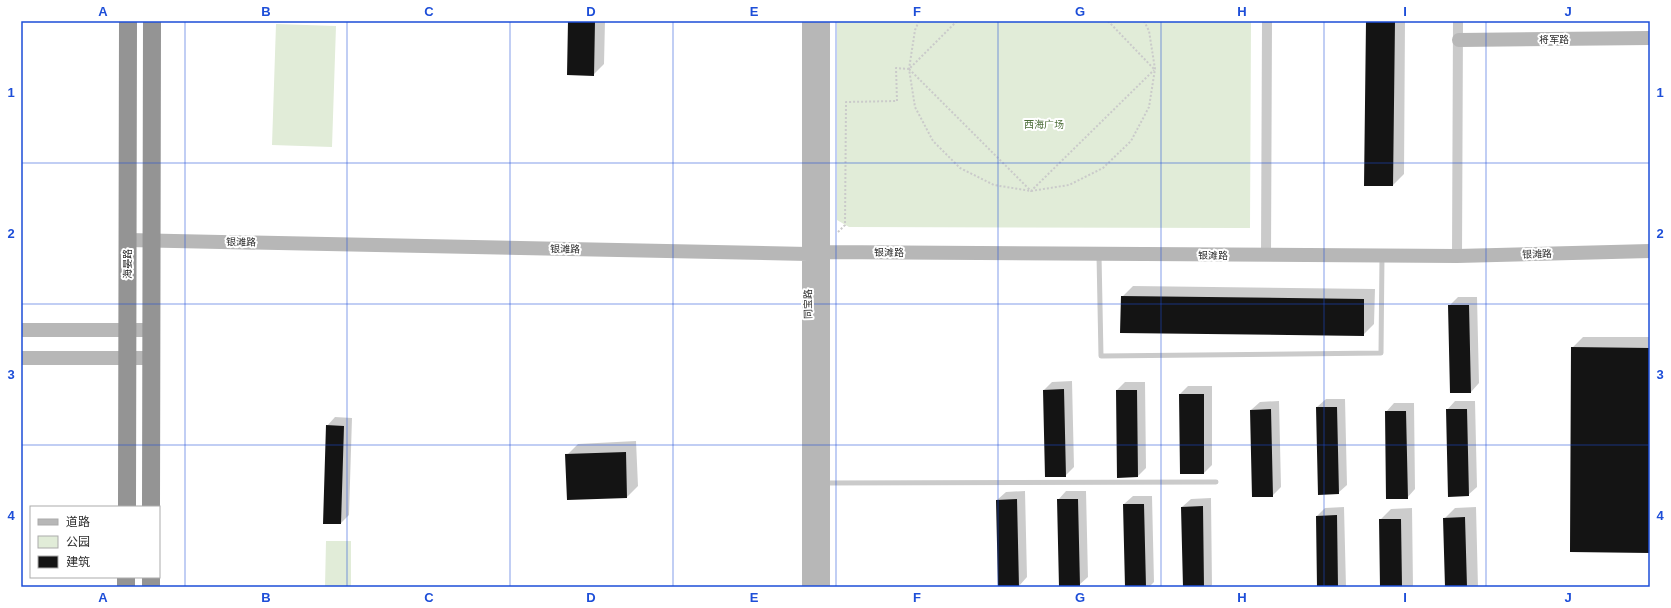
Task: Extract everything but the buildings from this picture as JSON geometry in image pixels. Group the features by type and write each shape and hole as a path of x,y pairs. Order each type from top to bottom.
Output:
{"highway":[{"name":"海晏路","path":"127,506 128,21"},
{"path":"151,506 152,21"}],"street":[{"name":"同宝路","path":"808,21 808,254 810,405 809,587"},
{"name":"同宝路","path":"823,21 823,587"},
{"path":"1266,255 1267,21"},
{"path":"1457,256 1458,21"},
{"name":"将军路","path":"1459,40 1650,38"},
{"name":"银滩路","path":"128,240 808,254 823,252 1457,256 1650,251"},
{"path":"21,330 152,330"},
{"path":"21,358 152,358"}],"lane":[{"path":"1099,254 1101,356 1381,353 1382,256"},
{"path":"823,483 1216,482"}],"path":[{"path":"920,21 915,30 909,69 915,107 933,141 960,168 994,185 1031,191 1069,186 1104,168 1131,141 1148,107 1155,69 1149,31 1144,21"},
{"path":"909,69 957,21"},
{"path":"1108,21 1155,69"},
{"path":"838,232 845,225 846,102 897,102 896,68 909,69 1031,191"},
{"path":"1031,191 1155,69"}],"green space":[{"name":"西海广场","path":"837,21 1251,21 1250,228 849,227 837,220"},
{"path":"276,24 336,26 332,147 272,145"},
{"path":"326,541 351,541 351,587 325,587"}]}
